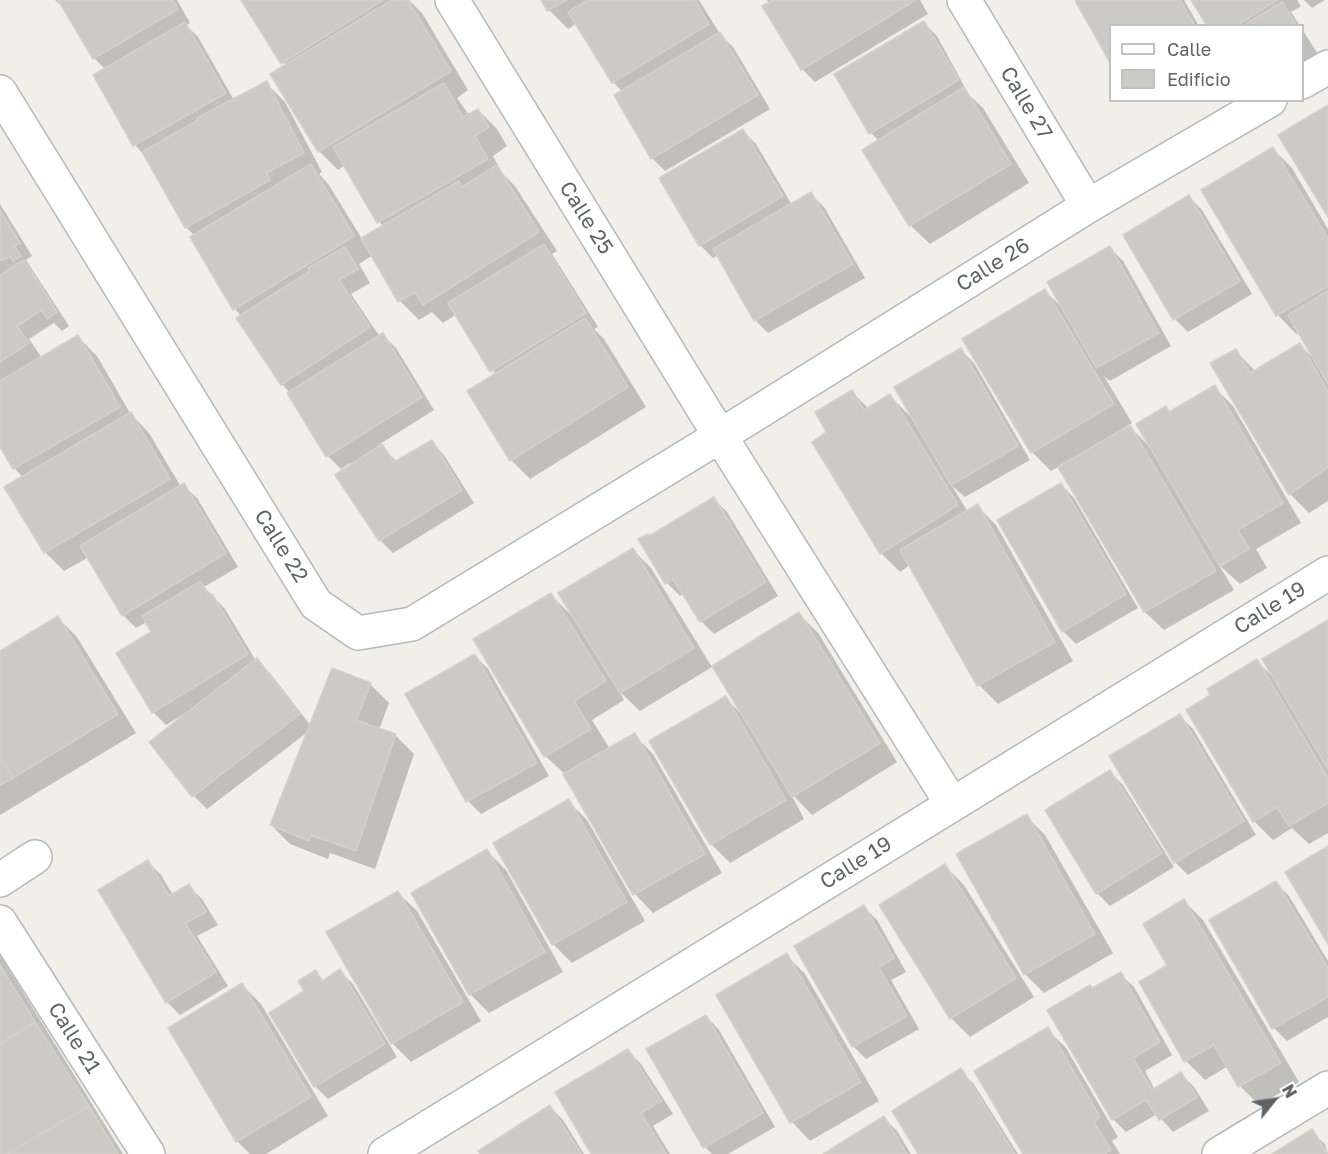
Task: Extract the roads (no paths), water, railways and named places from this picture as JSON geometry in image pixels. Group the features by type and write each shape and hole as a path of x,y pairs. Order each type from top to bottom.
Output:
{"street":[{"name":"Calle 25","path":"452,0 720,436 952,804"},
{"name":"Calle 27","path":"964,0 1088,206"},
{"path":"1304,80 1328,67"},
{"name":"Calle 22","path":"0,92 316,604 358,633 412,624 720,436"},
{"name":"Calle 26","path":"720,436 1088,206 1267,102"},
{"name":"Calle 19","path":"385,1154 1328,573"},
{"path":"0,880 35,857"},
{"name":"Calle 21","path":"0,922 147,1154"},
{"path":"1219,1154 1328,1088"}]}
